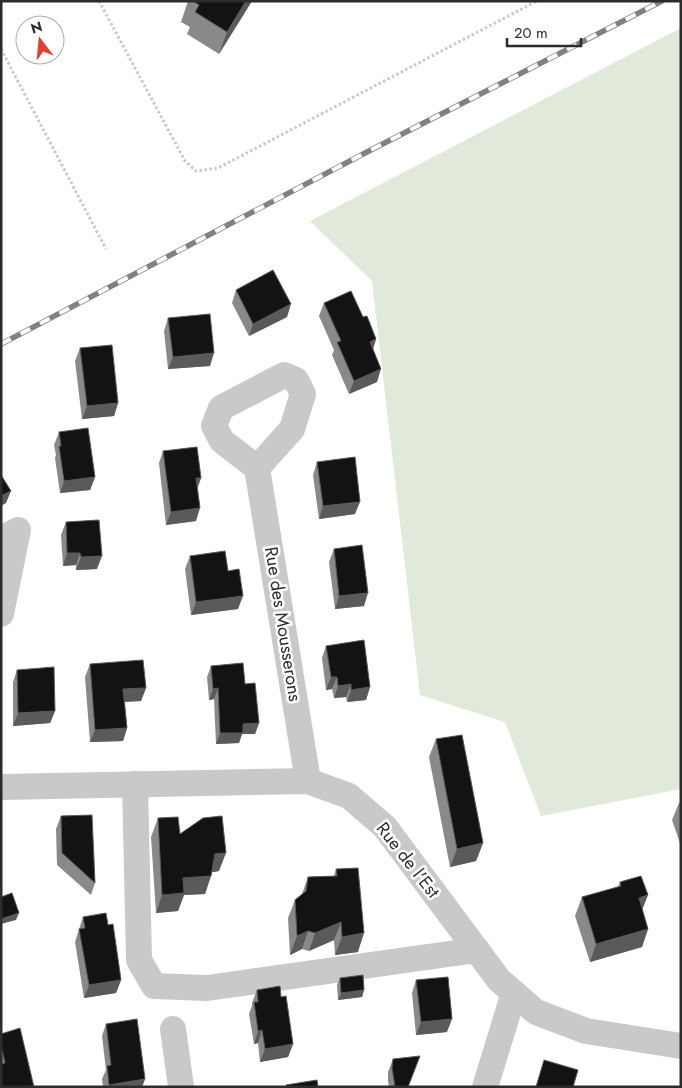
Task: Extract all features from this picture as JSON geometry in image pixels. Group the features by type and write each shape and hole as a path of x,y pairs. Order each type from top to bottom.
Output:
{"street":[{"name":"Rue des Mousserons","path":"257,468 308,781"},
{"path":"1,539 18,530 1,614"},
{"name":"Rue de l'Est","path":"1,787 308,781 349,796 386,827 499,980 536,1012 586,1031 681,1046"},
{"path":"135,784 139,960 154,986 208,988 477,950"},
{"path":"485,1087 514,993"},
{"path":"173,1030 181,1087"}],"path":[{"path":"99,1 185,161 196,171 218,168 537,1"},
{"path":"1,49 106,249"}],"green space":[{"path":"681,28 681,789 541,816 505,722 420,695 372,281 310,221"}],"building":[{"path":"193,1 246,1 227,32 195,12 199,5"},
{"path":"273,270 291,304 253,324 236,290"},
{"path":"351,291 363,317 367,316 376,339 370,342 381,369 354,381 337,342 341,341 324,303"},
{"path":"210,314 214,353 173,357 168,318"},
{"path":"112,345 118,403 87,406 80,348"},
{"path":"88,428 95,477 64,481 59,432"},
{"path":"197,447 201,478 196,478 200,508 171,512 163,451"},
{"path":"355,457 360,502 323,506 317,462"},
{"path":"1,475 11,491 1,496"},
{"path":"99,520 102,556 81,557 80,553 67,553 66,522"},
{"path":"362,545 368,593 339,596 334,549"},
{"path":"225,551 228,571 239,569 243,596 196,602 190,556"},
{"path":"364,640 370,687 351,690 351,684 338,686 337,677 331,677 326,646"},
{"path":"143,660 146,688 123,689 127,728 95,730 90,664"},
{"path":"243,663 245,684 255,683 259,723 243,724 243,733 220,733 218,688 213,689 211,666"},
{"path":"54,667 55,711 18,713 17,670"},
{"path":"462,735 483,843 457,849 436,739"},
{"path":"92,815 95,883 62,853 61,816"},
{"path":"222,816 226,853 215,854 211,876 183,878 184,893 162,895 158,818 178,817 180,834 203,818"},
{"path":"358,868 364,933 342,937 341,922 315,933 308,931 297,936 295,900 306,891 308,877 337,876 336,869"},
{"path":"641,876 648,895 639,898 648,929 596,944 582,897 621,886 620,882"},
{"path":"12,893 19,913 1,919 1,897"},
{"path":"106,913 108,925 113,924 121,980 89,985 79,929 85,928 83,917"},
{"path":"363,975 364,990 341,993 340,978"},
{"path":"448,977 452,1019 421,1022 416,980"},
{"path":"280,986 281,997 286,996 293,1044 265,1049 262,1030 258,1031 254,1002 258,1002 257,990"},
{"path":"137,1019 145,1079 109,1085 107,1066 111,1065 106,1024"},
{"path":"20,1028 34,1087 1,1087 1,1064 5,1063 1,1045 1,1034"},
{"path":"420,1056 408,1087 395,1087 392,1068 393,1059"},
{"path":"544,1060 578,1070 573,1087 536,1087"},
{"path":"317,1080 318,1087 287,1087 286,1085"}],"railway":[{"path":"1,344 365,153 662,1"}]}
